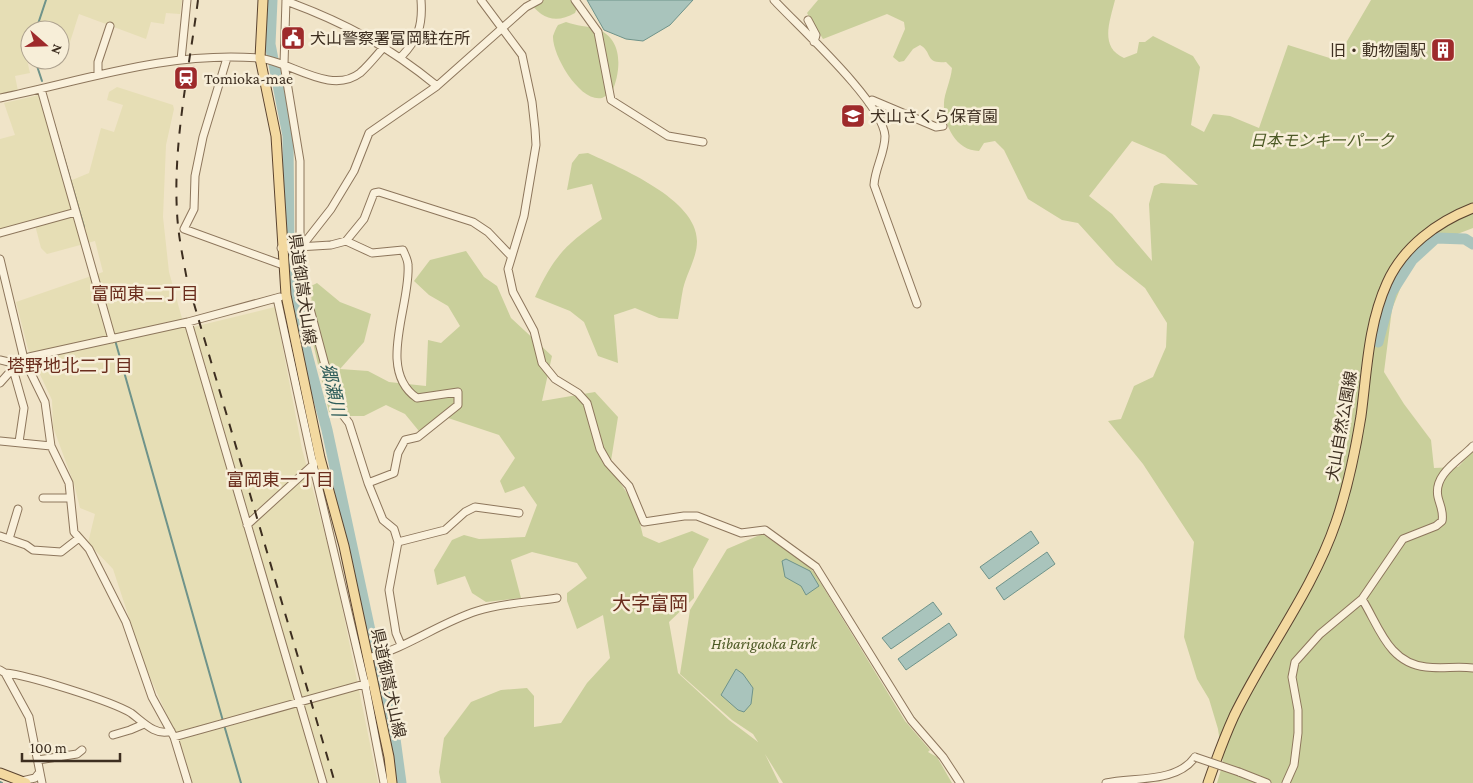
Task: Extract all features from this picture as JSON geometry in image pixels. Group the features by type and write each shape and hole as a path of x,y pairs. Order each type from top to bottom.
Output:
{"main road":[{"name":"県道御嵩犬山線","path":"263,0 260,58 276,136 283,248 281,296 316,461 344,546 370,657 369,683 392,783"},
{"name":"犬山自然公園線","path":"1208,783 1235,715 1311,582 1335,524 1352,468 1375,315 1387,282 1400,262 1420,240 1441,223 1473,208"},
{"path":"0,773 24,782"}],"street":[{"path":"181,60 187,0"},
{"path":"401,57 415,43 421,24 421,0"},
{"path":"481,0 522,55 532,102 536,145 524,216 508,269 514,292 534,331 542,363 555,379 578,393 587,403 600,449 608,463 630,486 644,522 697,516 734,531 765,530 816,567 911,720 943,757 960,783"},
{"path":"302,246 331,208 354,171 369,133 437,86 526,7 539,0"},
{"path":"575,0 598,32 611,100 668,136 704,142"},
{"path":"774,0 868,102 880,123 885,136 882,153 875,170 874,185 917,304"},
{"path":"401,645 396,633 390,601 391,572 398,542 394,529 383,520 368,483 349,423 336,406 310,309 305,302 300,270 302,246 299,207 300,161 284,64 286,1 344,24 401,57 437,86"},
{"path":"808,20 816,35 814,42"},
{"path":"98,75 98,62 110,26"},
{"path":"0,98 41,90 44,87 139,65 181,60 260,58 284,64 314,76 344,80 359,74 383,48"},
{"path":"227,58 196,168 194,209 184,229 283,265"},
{"path":"41,90 115,338"},
{"path":"868,102 872,100 936,127 943,126"},
{"path":"283,248 332,245 346,241 364,219 374,193 379,192 473,222 488,232 511,256"},
{"path":"0,233 76,212"},
{"path":"346,241 372,253 403,250 408,266 400,322 397,366 400,381 407,392 417,398 458,392 458,405 452,411 418,437 405,440 400,445 394,473 368,483"},
{"path":"0,259 2,276 24,358 45,402 51,446 69,482 74,532 89,549 126,622 152,697 172,734 188,783"},
{"path":"0,383 24,358 188,322 281,296"},
{"path":"188,322 323,783"},
{"path":"0,360 15,366"},
{"path":"15,366 24,408 19,442"},
{"path":"0,441 51,446"},
{"path":"1286,783 1294,765 1298,733 1296,696 1292,677 1295,662 1301,652 1320,634 1362,599 1403,539 1415,532 1436,526 1442,521 1443,512 1437,488 1440,479 1473,446"},
{"path":"247,525 316,461 369,683 384,783"},
{"path":"43,498 70,498"},
{"path":"398,542 445,530 465,512 475,508 519,513"},
{"path":"9,538 18,509"},
{"path":"0,536 26,545 33,550 61,552 79,538"},
{"path":"370,657 384,654 478,611 557,598"},
{"path":"1362,599 1386,641 1401,658 1424,667 1473,668"},
{"path":"3,671 95,698 130,712 144,724 166,734 224,724 369,683"},
{"path":"3,671 29,717 42,783"},
{"path":"113,734 144,724"},
{"path":"38,760 77,754 82,750"},
{"path":"1106,783 1170,777 1183,772 1195,757 1267,783"},
{"path":"24,782 35,778 39,773"}],"shaded area":[{"path":"0,0 182,0 180,14 166,13 164,24 151,22 146,39 79,14 70,42 70,20 20,20 20,70 29,70 30,73 15,76 18,91 0,94"},
{"path":"117,87 173,105 174,109 166,145 163,217 169,272 185,329 275,307 302,449 334,568 378,783 192,783 183,751 145,666 113,569 88,543 95,514 80,508 74,484 53,427 52,400 28,349 16,302 103,272 95,241 47,254 41,248 34,221 0,230 0,139 15,135 4,103 39,95 65,183 89,173 101,128 114,132 123,105 107,100 109,92"}],"green space":[{"path":"529,0 580,0 575,13 555,19 538,12"},
{"name":"日本モンキーパーク","path":"818,0 1115,0 1108,33 1111,47 1116,53 1124,58 1137,53 1139,42 1145,42 1153,36 1193,56 1200,67 1191,125 1204,132 1213,114 1230,116 1259,128 1288,45 1336,60 1371,0 1473,0 1473,228 1429,245 1411,262 1392,309 1384,372 1404,404 1431,440 1434,468 1458,467 1473,451 1473,783 1217,783 1223,763 1218,729 1209,699 1197,679 1184,637 1194,542 1143,464 1108,421 1121,419 1134,386 1153,377 1166,347 1167,323 1145,288 1116,265 1078,223 1062,220 1028,199 1004,150 995,141 984,143 979,151 971,150 957,141 948,127 944,111 944,99 952,68 946,62 934,61 920,45 913,49 904,61 899,62 893,57 905,29 904,22 887,14 823,39 807,13","holes":["1132,141 1165,155 1198,185 1161,183 1154,186 1149,204 1152,261 1112,214 1089,196"]},
{"path":"566,22 597,29 612,40 616,48 618,65 615,84 612,92 602,98 594,98 585,93 577,86 562,65 557,54 553,36 558,25"},
{"path":"588,153 637,176 671,199 694,226 697,241 697,247 683,289 678,319 659,318 635,308 614,315 618,363 598,356 584,322 570,311 535,297 548,271 562,252 579,236 602,219 592,184 567,190 572,163 579,154"},
{"name":"Hibarigaoka Park","path":"466,251 484,277 497,286 511,318 552,356 542,401 595,392 618,417 610,467 636,507 643,536 659,543 692,531 709,539 693,569 694,598 669,622 678,673 729,720 758,742 753,734 732,720 680,674 690,610 727,549 762,534 799,558 814,572 905,721 930,750 928,752 937,757 952,783 783,783 765,754 779,783 441,783 439,772 444,738 471,702 501,690 527,688 534,696 534,727 561,723 587,683 610,658 603,615 577,629 567,601 567,593 587,578 577,563 532,552 511,560 521,598 486,602 472,593 465,576 437,585 434,570 452,540 464,535 479,539 525,537 537,505 524,486 505,493 500,481 515,458 499,435 448,418 423,436 405,414 386,405 364,416 330,416 313,343 311,286 317,283 340,302 371,314 364,342 340,369 368,371 389,382 426,386 428,340 441,343 460,326 448,306 429,295 414,281 430,260"}],"water":[{"path":"587,0 693,0 670,25 643,41 626,39 604,30"},
{"path":"1031,531 1039,543 989,579 980,567"},
{"path":"1047,552 1055,564 1004,600 996,588"},
{"path":"786,559 810,571 819,586 806,595 801,586 785,577 782,561"},
{"path":"933,602 942,614 891,649 882,638"},
{"path":"949,623 957,635 906,670 898,659"},
{"path":"736,669 743,674 753,688 751,704 744,712 738,710 721,695"}],"waterway":[{"path":"39,20 46,0"},
{"name":"郷瀬川","path":"272,0 270,44 288,136 289,250 304,343 327,430 375,654 393,724 401,783"},
{"path":"38,70 42,81"},
{"path":"54,124 84,227"},
{"path":"1378,342 1391,293 1412,260 1436,238 1465,239 1473,244"},
{"path":"115,340 223,721"},
{"path":"224,725 241,783"}],"railway":[{"path":"198,0 177,159 177,212 182,255 187,280 335,783"}],"place":[{"name":"犬山警察署富岡駐在所","path":"293,38"},
{"name":"旧・動物園駅","path":"1443,50"},
{"name":"Tomioka-mae","path":"186,78"},
{"name":"犬山さくら保育園","path":"853,116"}],"district":[{"name":"富岡東二丁目","path":"145,294"},
{"name":"塔野地北二丁目","path":"70,366"},
{"name":"富岡東一丁目","path":"280,480"},
{"name":"大字富岡","path":"650,603"}]}
